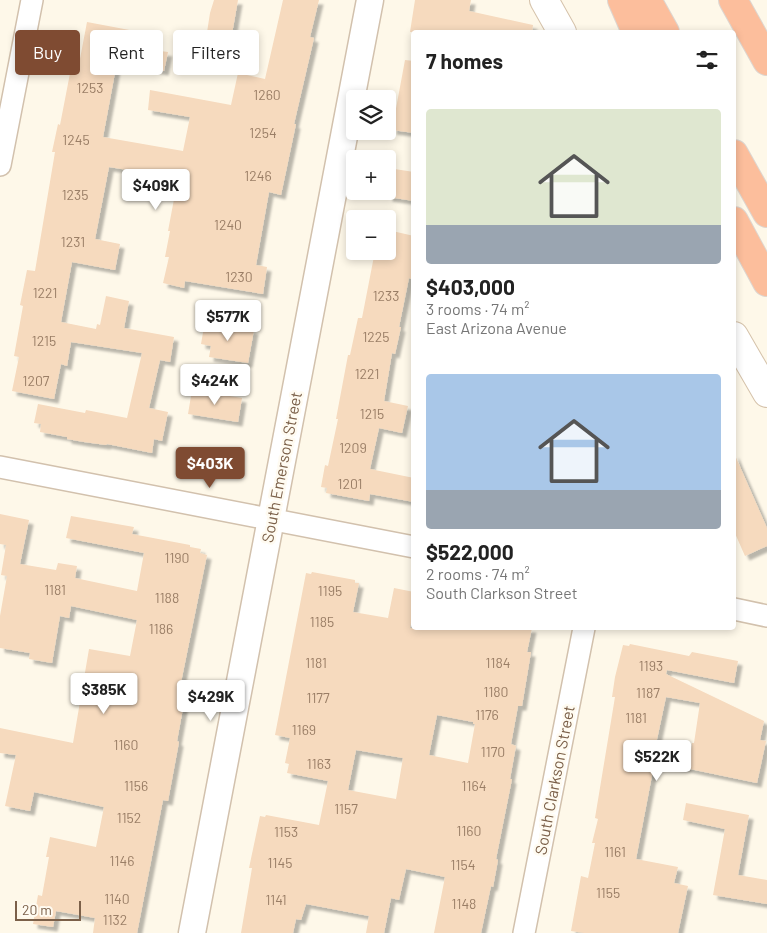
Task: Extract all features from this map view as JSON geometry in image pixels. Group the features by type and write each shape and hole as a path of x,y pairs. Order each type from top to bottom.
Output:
{"highway":[{"path":"622,0 635,30"},
{"path":"647,0 664,30"},
{"path":"733,0 767,61"},
{"path":"736,158 767,213"},
{"path":"736,225 767,282"}],"main road":[{"path":"544,0 561,30"},
{"path":"736,339 767,393"}],"street":[{"path":"0,166 32,0"},
{"name":"South Emerson Street","path":"192,933 370,0"},
{"path":"0,467 411,547"},
{"path":"736,609 767,616"},
{"name":"South Clarkson Street","path":"524,933 584,630"}],"building":[{"path":"214,0 238,0 233,30 207,30"},
{"path":"283,0 319,0 310,37 314,38 294,124 296,124 281,195 269,192 256,265 267,267 263,294 185,281 184,288 163,283 169,257 165,257 170,231 168,231 178,178 109,167 95,239 120,244 115,270 72,262 61,322 96,329 97,324 100,325 106,296 129,301 124,328 174,337 170,362 160,360 149,408 168,412 162,441 154,439 152,453 107,444 67,439 67,437 40,432 41,424 34,423 38,404 85,413 86,410 127,418 142,353 71,342 67,366 61,364 54,399 12,391 19,357 14,356 23,306 20,305 27,270 35,271 55,152 52,152 58,124 60,125 70,75 80,75 80,59 87,22 129,30 90,30 90,75 115,75 103,137 183,151 190,117 148,110 150,90 231,105 238,75 265,79"},
{"path":"415,0 471,0 469,11 533,25 532,30 411,30 410,32"},
{"path":"163,51 168,52 163,71"},
{"path":"405,60 411,61 411,133 396,131 396,108"},
{"path":"396,169 411,172 411,201 396,198"},
{"path":"396,232 411,235 411,279 409,278 395,354 392,353 384,401 408,406 402,433 379,428 370,469 411,477 411,501 370,494 369,501 326,493 327,488 321,487 325,465 328,466 338,419 336,419 348,355 350,355 358,318 362,318 373,260 396,260"},
{"path":"205,321 254,330 248,363 209,357 211,346 201,344"},
{"path":"192,390 242,398 238,422 188,414"},
{"path":"736,458 767,528 767,546 745,556 736,536"},
{"path":"0,514 29,520 20,564 56,570 58,563 77,566 75,578 137,591 144,553 66,538 71,516 134,527 132,534 190,545 190,547 201,549 200,553 207,555 177,702 184,703 177,741 179,742 168,801 163,800 137,933 93,933 95,918 56,911 53,927 33,924 38,895 42,896 49,857 46,857 50,837 96,847 104,807 34,792 30,811 5,806 16,755 0,753 0,728 73,743 89,649 130,656 137,620 71,606 69,618 60,616 52,663 29,659 30,653 0,648 0,616 7,576 1,575 6,545 0,544"},
{"path":"312,572 355,580 355,583 359,583 353,612 388,618 394,588 411,591 411,630 532,630 527,652 531,652 522,706 518,706 511,744 516,746 510,779 512,779 496,859 498,860 493,887 491,886 481,933 434,933 445,877 406,869 399,900 391,898 384,933 366,933 369,916 306,904 301,920 296,919 293,933 241,933 252,868 249,868 260,816 265,817 266,815 319,825 328,781 287,773 289,764 285,763 290,738 275,735 306,573 311,574","holes":["437,715 475,724 468,763 429,755","356,750 403,758 396,799 348,790"]},
{"path":"630,644 689,656 692,652 738,661 734,683 667,670 666,674 764,721 760,740 766,741 757,783 661,763 660,766 654,765 636,859 678,867 674,883 688,886 678,933 584,933 571,931 581,876 588,878 595,843 592,843 598,819 595,818 615,697 612,697 615,677 623,645 629,646","holes":["666,697 700,703 691,751 656,744"]},
{"path":"686,803 749,815 738,875 767,880 767,904 713,895 725,829 683,820"}]}
